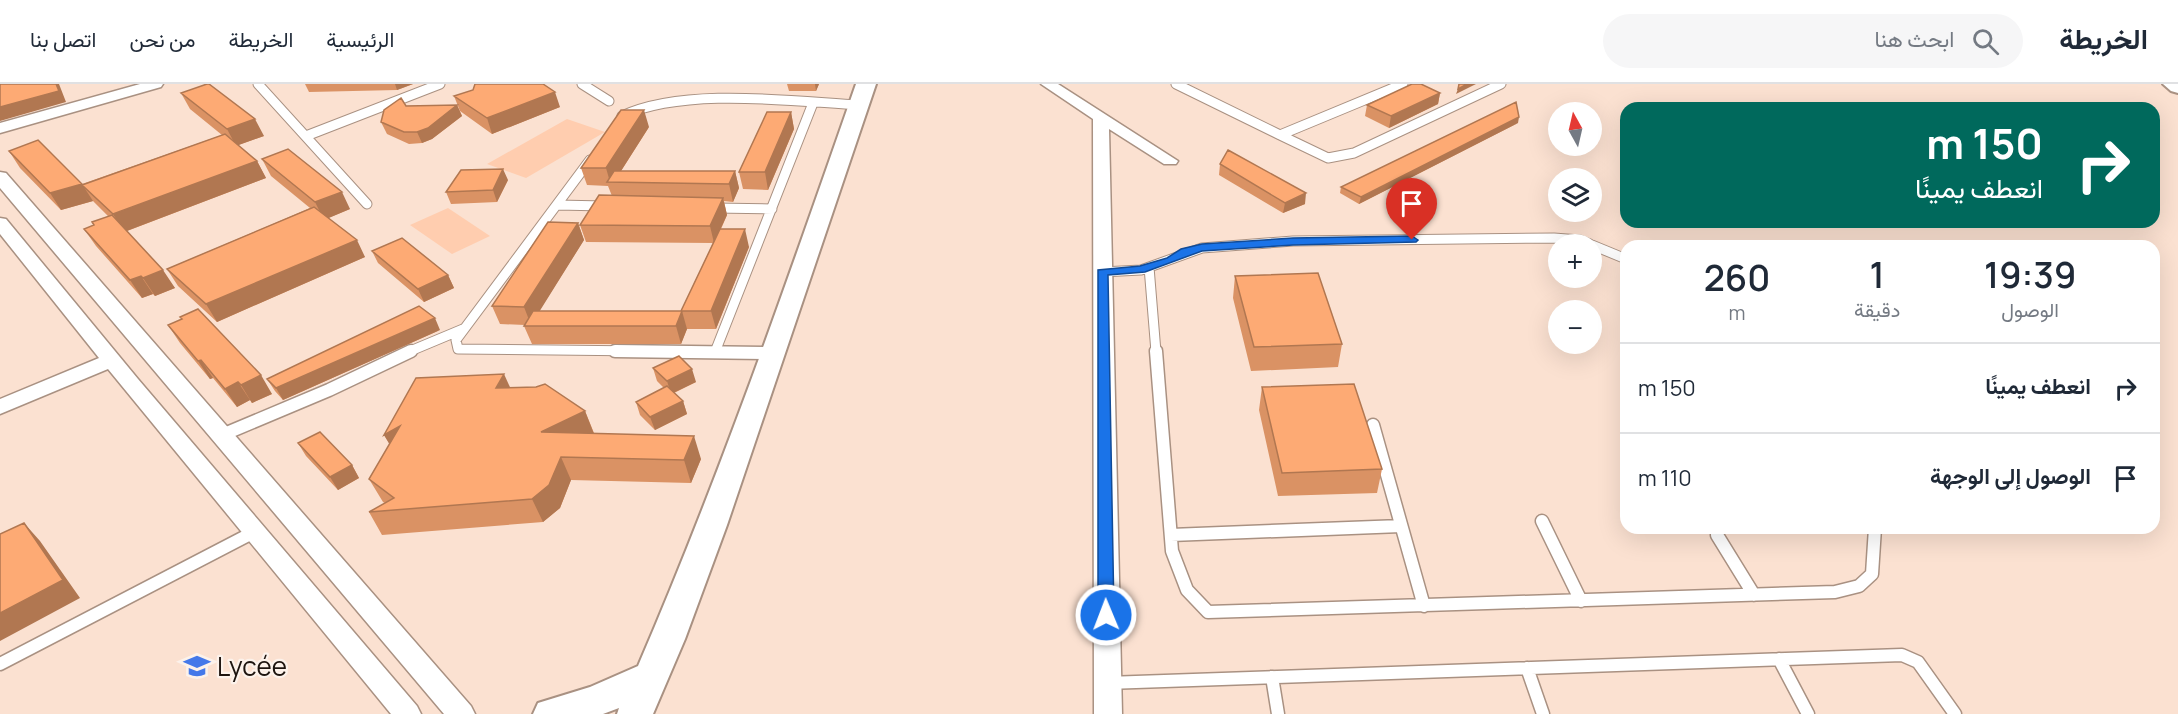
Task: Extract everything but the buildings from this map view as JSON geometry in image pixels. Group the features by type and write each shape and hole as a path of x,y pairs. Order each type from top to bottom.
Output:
{"main road":[{"path":"2173,84 2178,87"},
{"path":"635,714 722,496 862,94"},
{"path":"551,714 579,708 617,694 652,676"}],"street":[{"path":"85,84 93,101"},
{"path":"0,128 156,84"},
{"path":"1048,84 1170,161"},
{"path":"1101,117 1108,714"},
{"path":"0,177 461,714"},
{"path":"3,230 407,714"},
{"path":"0,407 111,360"}],"lane":[{"path":"258,84 367,204"},
{"path":"306,136 440,84"},
{"path":"582,84 609,101"},
{"path":"1176,84 1328,158 1354,153 1501,84"},
{"path":"1280,135 1403,84"},
{"path":"617,123 624,114 661,103 708,100 813,103 862,94"},
{"path":"715,353 813,103"},
{"path":"597,151 456,340 458,349 773,354"},
{"path":"557,205 617,206"},
{"path":"700,207 772,209"},
{"path":"1102,272 1149,267 1202,248 1293,241 1548,238"},
{"path":"1602,249 1620,257"},
{"path":"1149,267 1172,551 1187,590 1208,612 1835,592 1859,586 1872,574 1875,534"},
{"path":"222,435 329,390 426,344 466,329"},
{"path":"1373,425 1424,606"},
{"path":"1542,521 1581,601"},
{"path":"1171,535 1401,526"},
{"path":"0,664 254,532"},
{"path":"1718,535 1754,595"},
{"path":"1107,683 1906,656 1918,662 1955,714"},
{"path":"1779,660 1808,714"},
{"path":"1527,668 1543,714"},
{"path":"1272,677 1278,714"}],"shaded area":[{"path":"567,119 605,132 526,178 487,164"},
{"path":"448,208 490,236 452,254 410,225"}],"place":[{"name":"Lycée","path":"197,666"}],"route":[{"path":"1106,615 1102,272 1141,270 1202,248 1293,241 1412,240"}]}
